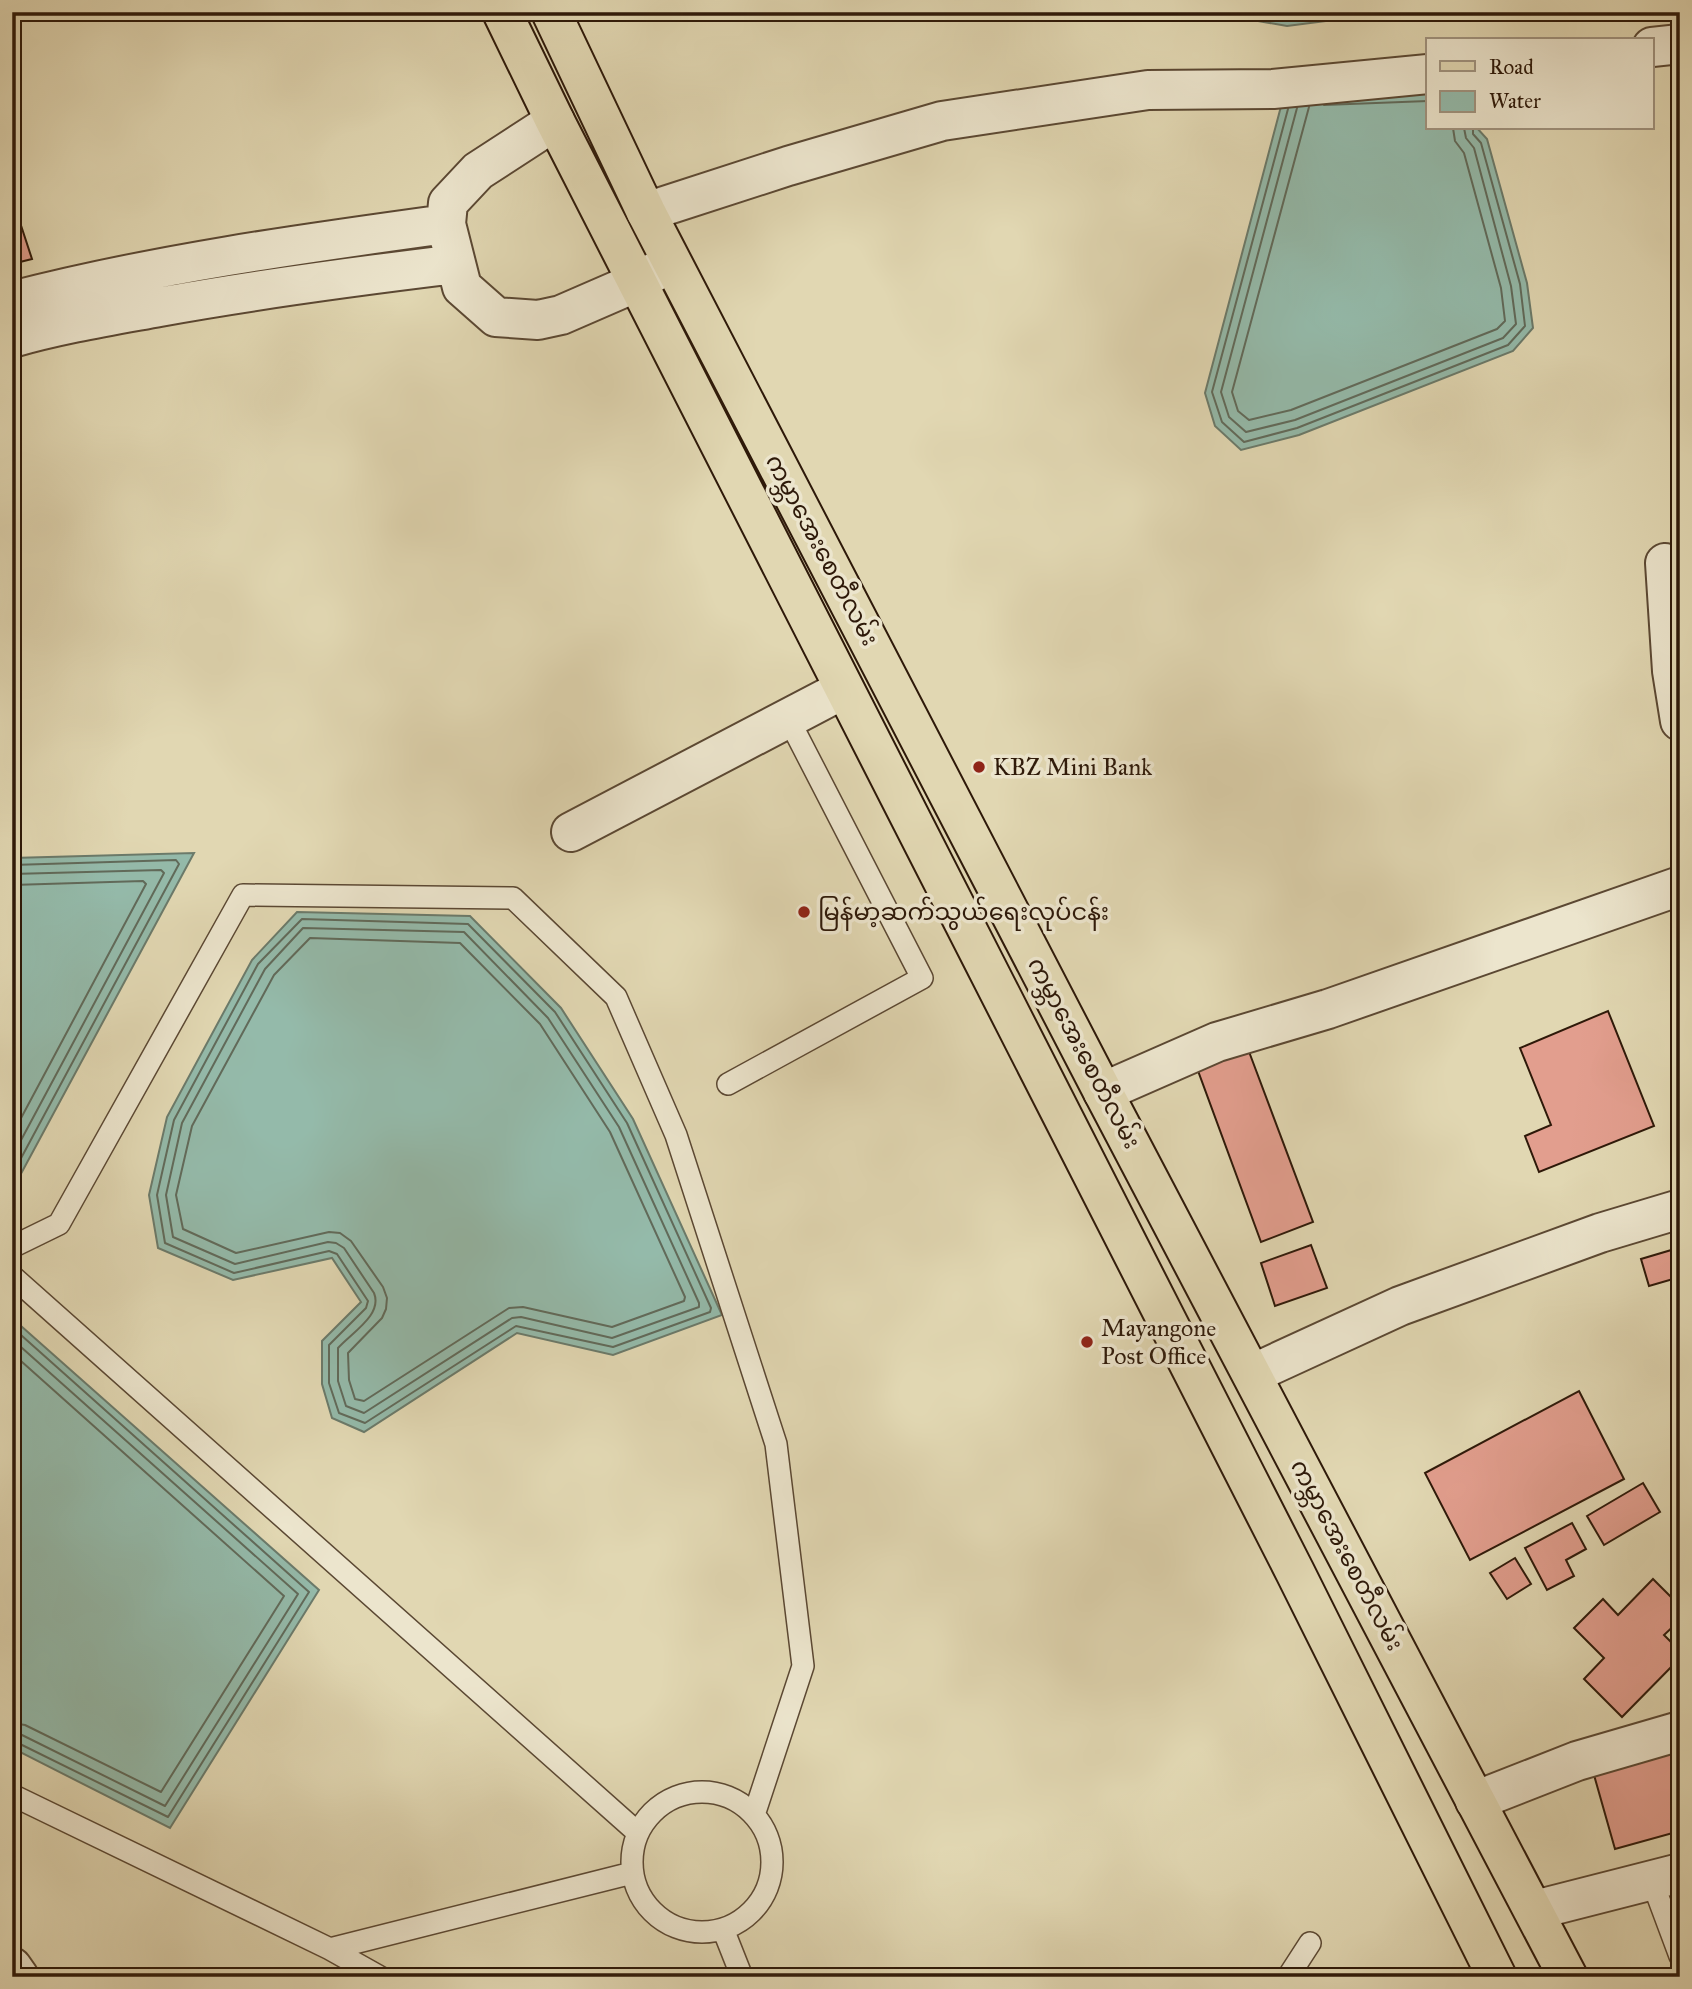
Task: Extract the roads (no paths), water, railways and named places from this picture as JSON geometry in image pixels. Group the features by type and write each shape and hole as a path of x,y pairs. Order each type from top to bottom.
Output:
{"main road":[{"name":"ကမ္ဘာအေးစေတီလမ်း","path":"502,12 555,121 1295,1572 1497,1977"},
{"name":"ကမ္ဘာအေးစေတီလမ်း","path":"551,12 646,212 1103,1092 1568,1977"},
{"path":"837,675 871,643"},
{"path":"1082,1156 1126,1132"},
{"path":"1295,1572 1339,1541"}],"street":[{"path":"1654,47 1680,44"},
{"path":"646,212 788,166 942,121 1148,90 1273,89 1426,74"},
{"path":"555,121 478,171 448,202 446,224 462,287 496,317 538,320 561,315 637,282 672,262"},
{"path":"12,301 90,281 243,252 446,224"},
{"path":"12,338 56,326 194,300 456,264"},
{"path":"1665,563 1672,671 1680,721"},
{"path":"571,832 788,719 837,675"},
{"path":"1103,1092 1217,1042 1340,1004 1680,886"},
{"path":"1252,1374 1400,1306 1600,1233 1680,1209"},
{"path":"1475,1801 1577,1761 1680,1731"},
{"path":"1535,1910 1666,1877"},
{"path":"12,1967 19,1977"}],"lane":[{"path":"727,1084 922,978 788,719"},
{"path":"12,1247 59,1224 243,895 513,898 615,997 676,1135 776,1444 803,1666 754,1815"},
{"path":"12,1276 638,1833"},
{"path":"701,1791 720,1794 739,1802 754,1815 765,1832 771,1851 772,1871 766,1890 755,1907 741,1921 723,1929 703,1933 683,1930 665,1922 649,1909 638,1892 632,1873 632,1853 638,1833 648,1816 663,1803 681,1795 701,1791"},
{"path":"12,1795 330,1949 380,1977"},
{"path":"330,1949 632,1873"},
{"path":"1666,1877 1680,1956"},
{"path":"723,1929 742,1977"},
{"path":"1289,1977 1310,1943"}],"water":[{"path":"1207,12 1396,12 1287,26"},
{"path":"1426,74 1426,130 1479,130 1487,139 1527,283 1533,328 1513,351 1299,435 1241,450 1215,426 1205,393 1288,80"},
{"path":"194,853 16,1183 12,1185 12,858"},
{"path":"297,912 470,916 561,1008 633,1119 722,1315 613,1355 517,1333 364,1432 332,1418 322,1384 322,1341 361,1302 332,1258 233,1280 158,1248 149,1195 167,1117 252,960"},
{"path":"12,1318 319,1590 170,1828 12,1748"}],"place":[{"name":"KBZ Mini Bank","path":"979,767"},
{"name":"မြန်မာ့ဆက်သွယ်ရေးလုပ်ငန်း","path":"804,912"},
{"name":"Mayangone Post Office","path":"1087,1342"}]}
